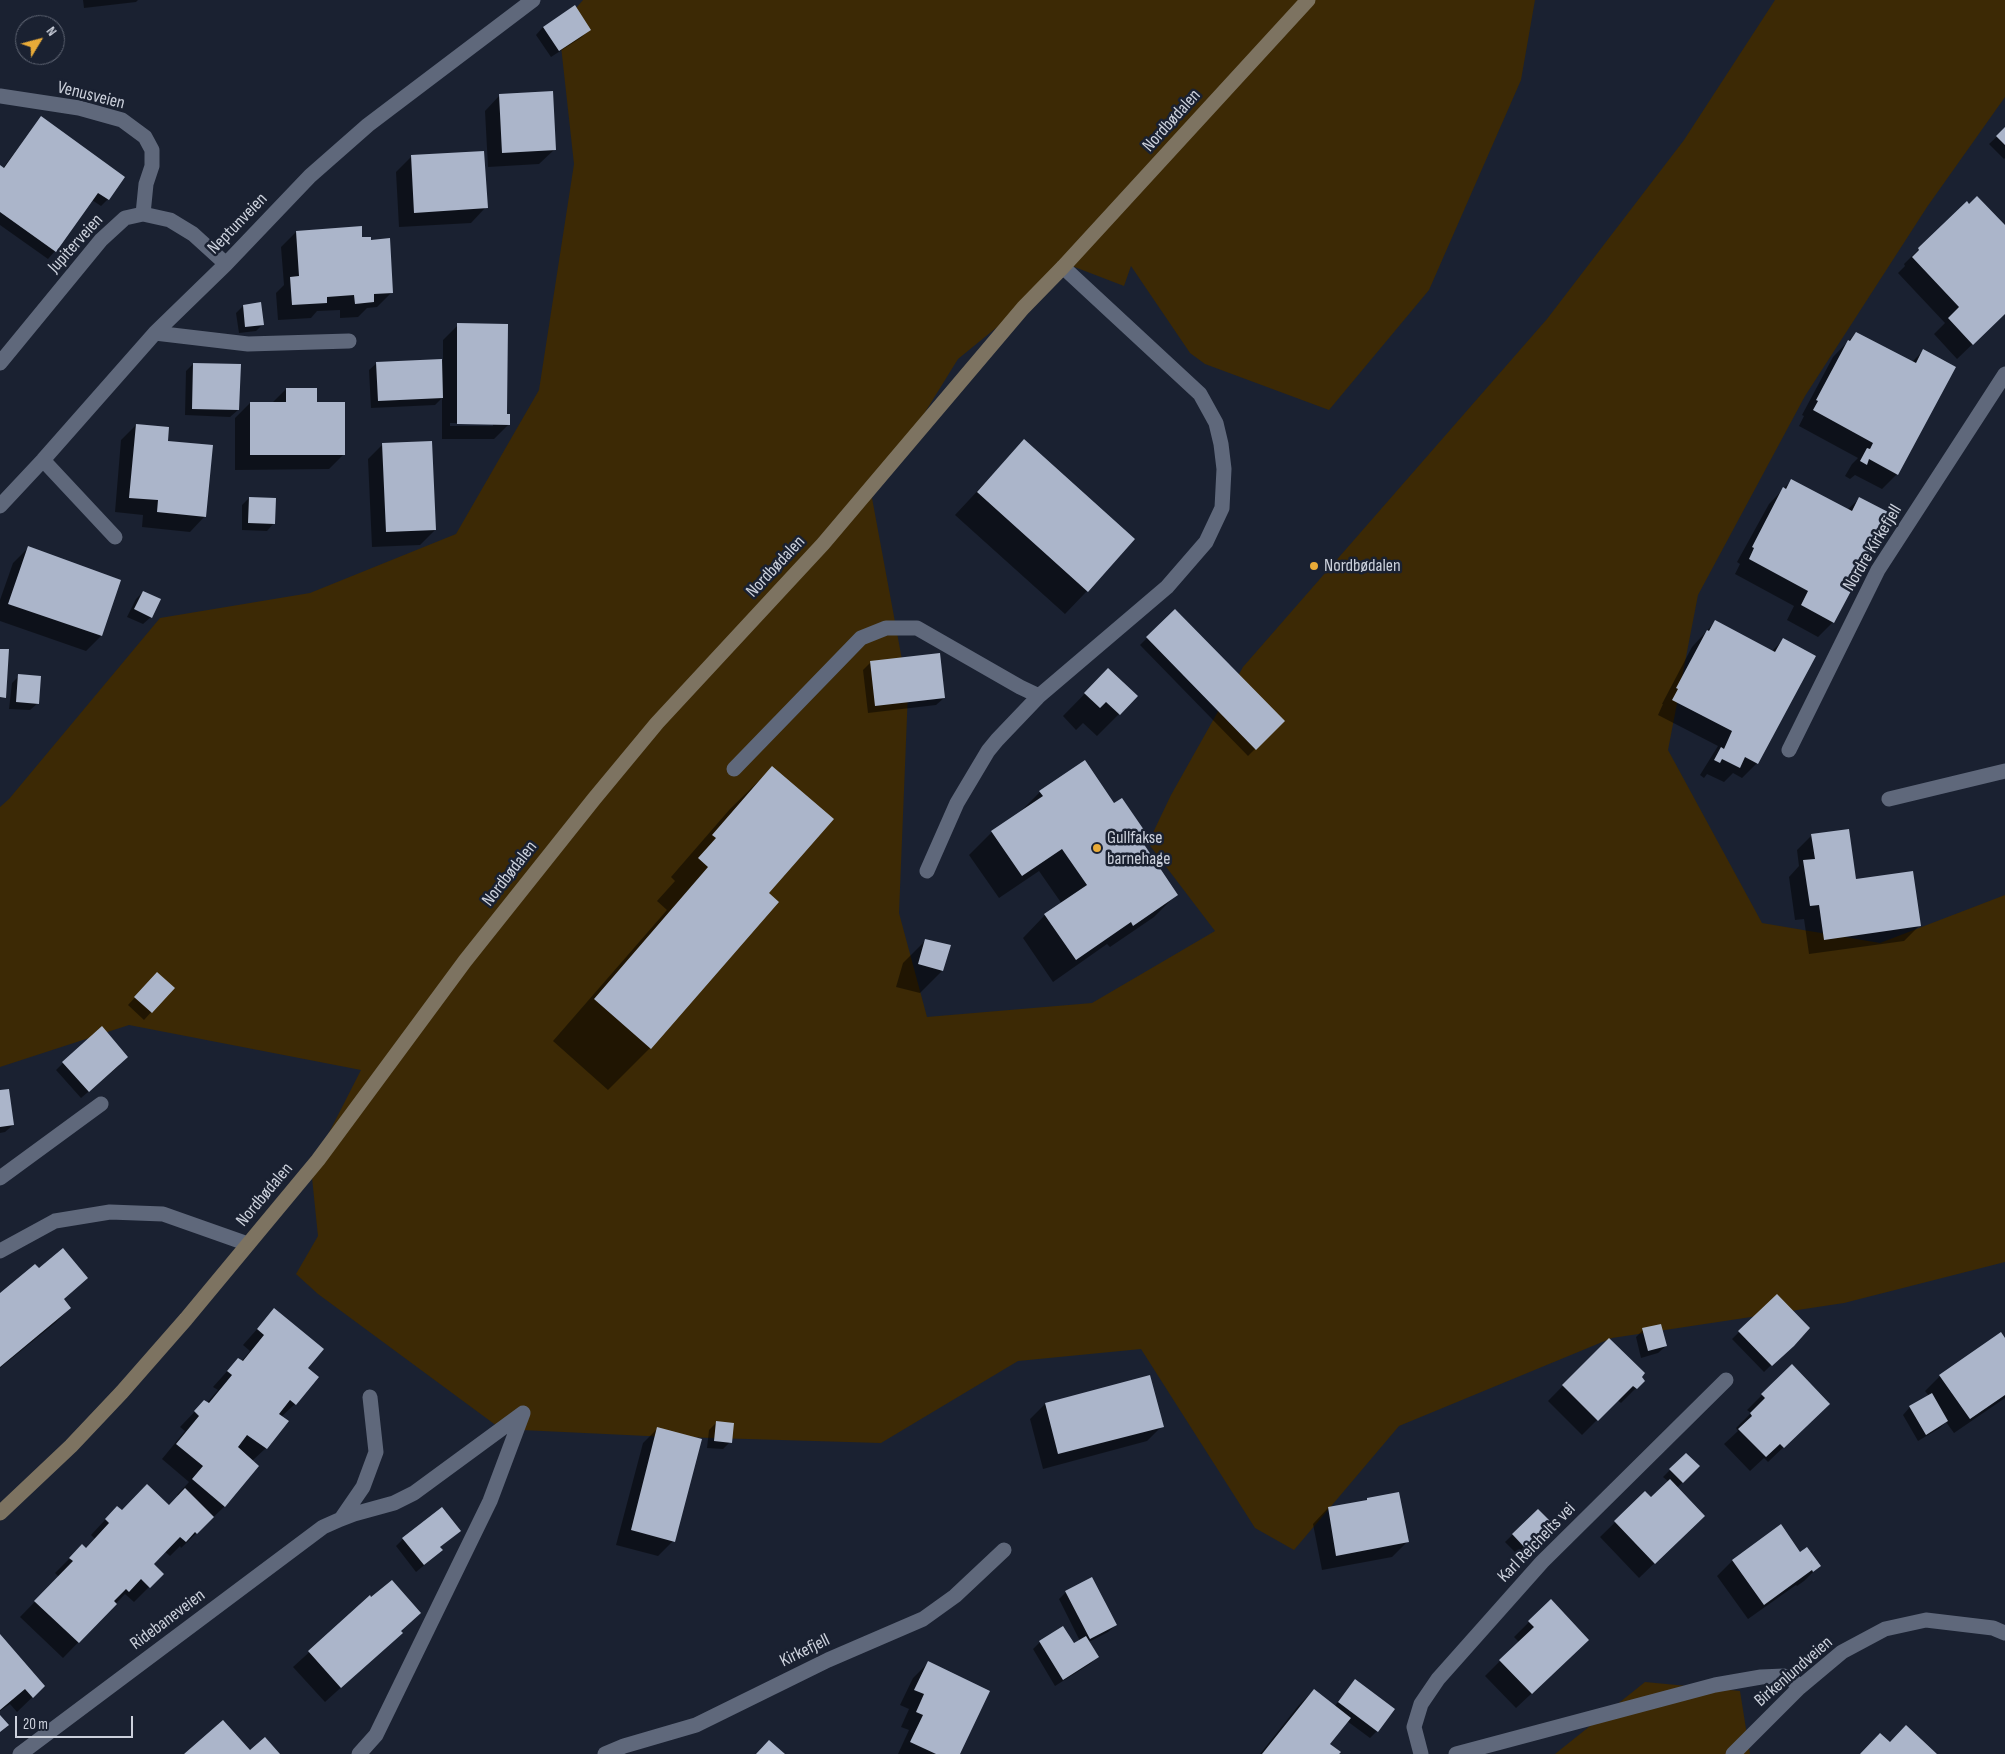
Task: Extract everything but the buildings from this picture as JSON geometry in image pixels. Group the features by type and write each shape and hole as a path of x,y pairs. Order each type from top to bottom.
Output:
{"street":[{"name":"Neptunveien","path":"0,506 155,333 226,264 310,176 368,125 533,0"},
{"name":"Nordbødalen","path":"0,1513 71,1446 122,1392 186,1319 318,1160 465,961 657,723 823,544 1023,308 1063,267 1308,0"},
{"name":"Venusveien","path":"2,99 79,108 122,120 145,137 152,150 152,166 146,184 143,214"},
{"path":"143,214 170,220 193,234 226,264"},
{"name":"Jupiterveien","path":"0,363 100,240 125,218 143,214"},
{"path":"927,871 957,802 996,740 1039,696 1167,587 1206,542 1222,508 1224,469 1216,423 1200,394 1063,267"},
{"path":"155,333 248,344 349,341"},
{"name":"Nordre Kirkefjell","path":"1789,750 1878,570 2005,374"},
{"path":"43,460 115,537"},
{"path":"734,769 861,638 886,628 917,628 1039,696"},
{"path":"1889,799 2005,771"},
{"path":"0,1178 101,1104"},
{"path":"0,1251 55,1221 110,1212 163,1214 248,1244"},
{"name":"Karl Reichelts vei","path":"1421,1754 1414,1727 1421,1704 1438,1679 1542,1562 1726,1380"},
{"name":"Ridebaneveien","path":"341,1519 363,1487 376,1452 370,1397"},
{"name":"Ridebaneveien","path":"20,1754 323,1527 354,1514 394,1503 414,1493 523,1413 490,1501 376,1735 359,1754"},
{"name":"Kirkefjell","path":"605,1754 624,1746 696,1725 828,1660 923,1620 955,1596 1004,1550"},
{"name":"Birkenlundveien","path":"1733,1754 1799,1688 1842,1652 1885,1629 1926,1620 1993,1628 2005,1633"},
{"path":"1456,1754 1715,1685 1761,1677 1784,1676 1793,1680 1799,1688"}],"shaded area":[{"path":"583,0 1535,0 1521,80 1429,290 1329,410 1205,364 1190,353 1131,266 1124,286 1072,266 958,359 872,498 908,692 899,913 927,1017 1092,1003 1215,931 1148,843 1171,795 1243,667 1547,319 1684,140 1775,0 2005,0 2005,97 1927,207 1805,396 1698,595 1668,750 1762,923 1880,943 2005,895 2005,1262 1844,1303 1612,1338 1399,1426 1294,1550 1255,1528 1141,1349 1018,1361 881,1443 647,1436 501,1429 318,1294 296,1274 318,1236 311,1168 361,1070 129,1025 0,1067 0,807 9,799 160,618 310,593 456,534 539,390 574,164 559,28"},
{"path":"1645,1682 1740,1691 1750,1754 1555,1754"}],"place":[{"name":"Nordbødalen","path":"1314,566"},
{"name":"Gullfakse barnehage","path":"1097,848"}]}
